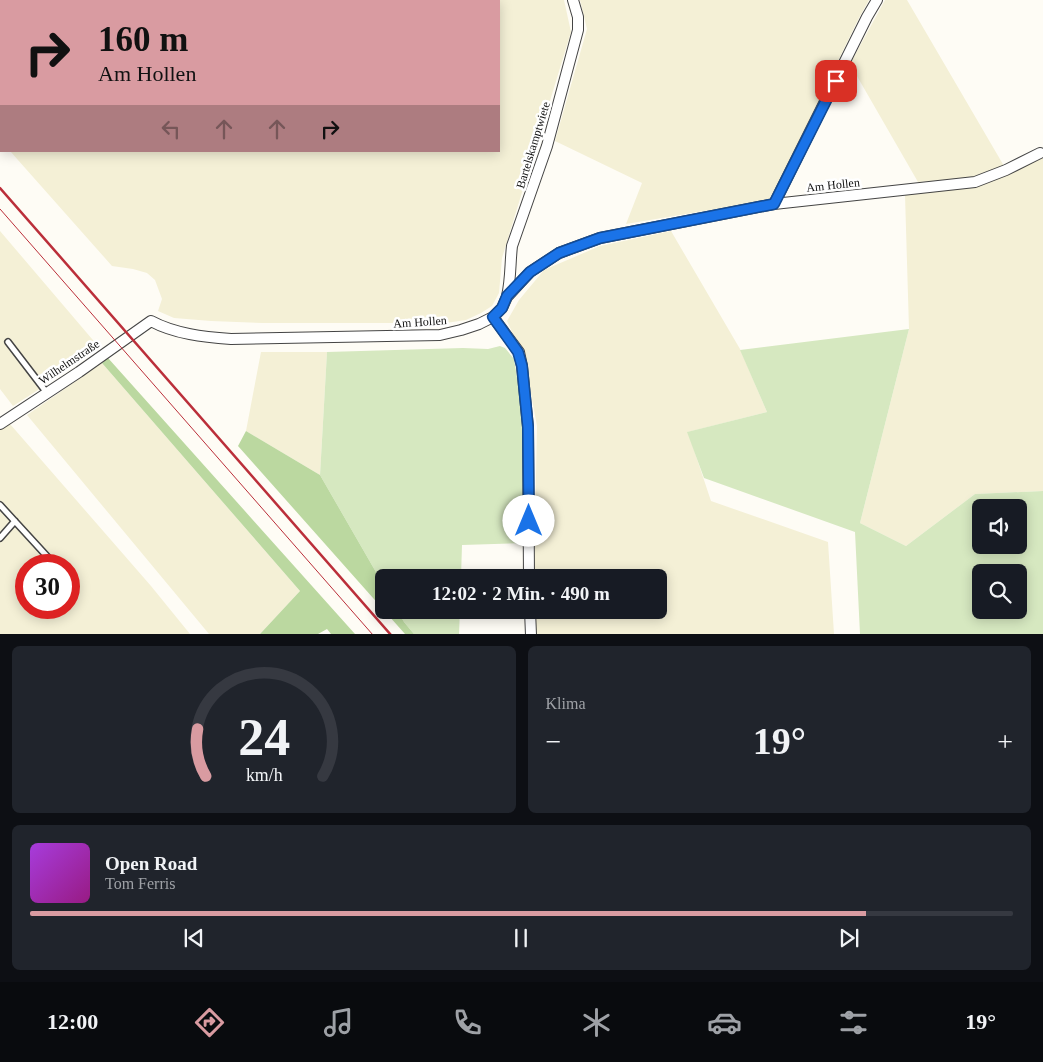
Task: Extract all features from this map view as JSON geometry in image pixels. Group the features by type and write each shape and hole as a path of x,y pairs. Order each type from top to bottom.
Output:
{"street":[{"name":"Bartelskamptwiete","path":"507,296 510,283 512,246 547,146 578,30 578,17 573,0"},
{"path":"774,204 877,0"},
{"name":"Am Hollen","path":"151,321 161,327 174,330 206,337 231,339 440,335 479,324 493,317 502,308 507,296 530,272 559,253 600,238 774,204 974,182 1006,170 1040,152"},
{"path":"493,317 518,352 522,366 528,427 529,569"},
{"name":"Wilhelmstraße","path":"0,424 151,321"},
{"path":"530,619 531,634"}],"lane":[{"path":"8,342 47,393"},
{"path":"0,505 45,554"},
{"path":"0,538 15,521"}],"shaded area":[{"path":"500,0 564,0 571,32 502,258 499,293 492,306 481,313 466,320 446,323 263,323 174,318 158,311 162,299 155,280 147,273 112,266 11,152 500,152"},
{"path":"580,0 869,0 770,200 626,224 642,183 555,141 587,29"},
{"path":"885,0 907,0 1004,166 973,178 918,182 850,64"},
{"path":"1043,155 1043,491 975,494 906,546 860,523 909,329 905,195 976,184"},
{"path":"0,231 98,346 60,376 13,406 0,389"},
{"path":"671,231 740,349 767,412 688,432 711,501 828,542 834,634 533,634 533,619 667,619 667,569 534,569 537,426 523,351 507,321 519,300 544,270 600,246"},
{"path":"261,352 327,352 320,475 246,431"},
{"path":"102,363 300,591 260,634 209,634 27,415"},
{"path":"10,424 151,586 190,634 0,634 0,430"}],"green space":[{"path":"909,329 860,523 906,546 975,494 1043,491 1043,634 860,634 855,532 704,478 687,432 767,412 740,350"},
{"path":"500,346 505,348 514,359 523,414 528,543 462,545 461,569 375,570 320,475 327,352 488,349"},
{"path":"108,358 355,634 331,634 327,629 318,634 260,634 300,591 102,363"},
{"path":"246,431 320,475 375,570 375,600 238,446"},
{"path":"392,619 402,619 414,634 405,634"},
{"path":"402,619 460,619 459,634 414,634"}],"tram line":[{"path":"0,209 372,634"}],"railway":[{"path":"0,188 390,634"}],"route":[{"path":"529,521 528,427 522,366 518,352 493,317 502,308 507,296 530,272 559,253 600,238 774,204 836,81"}]}
